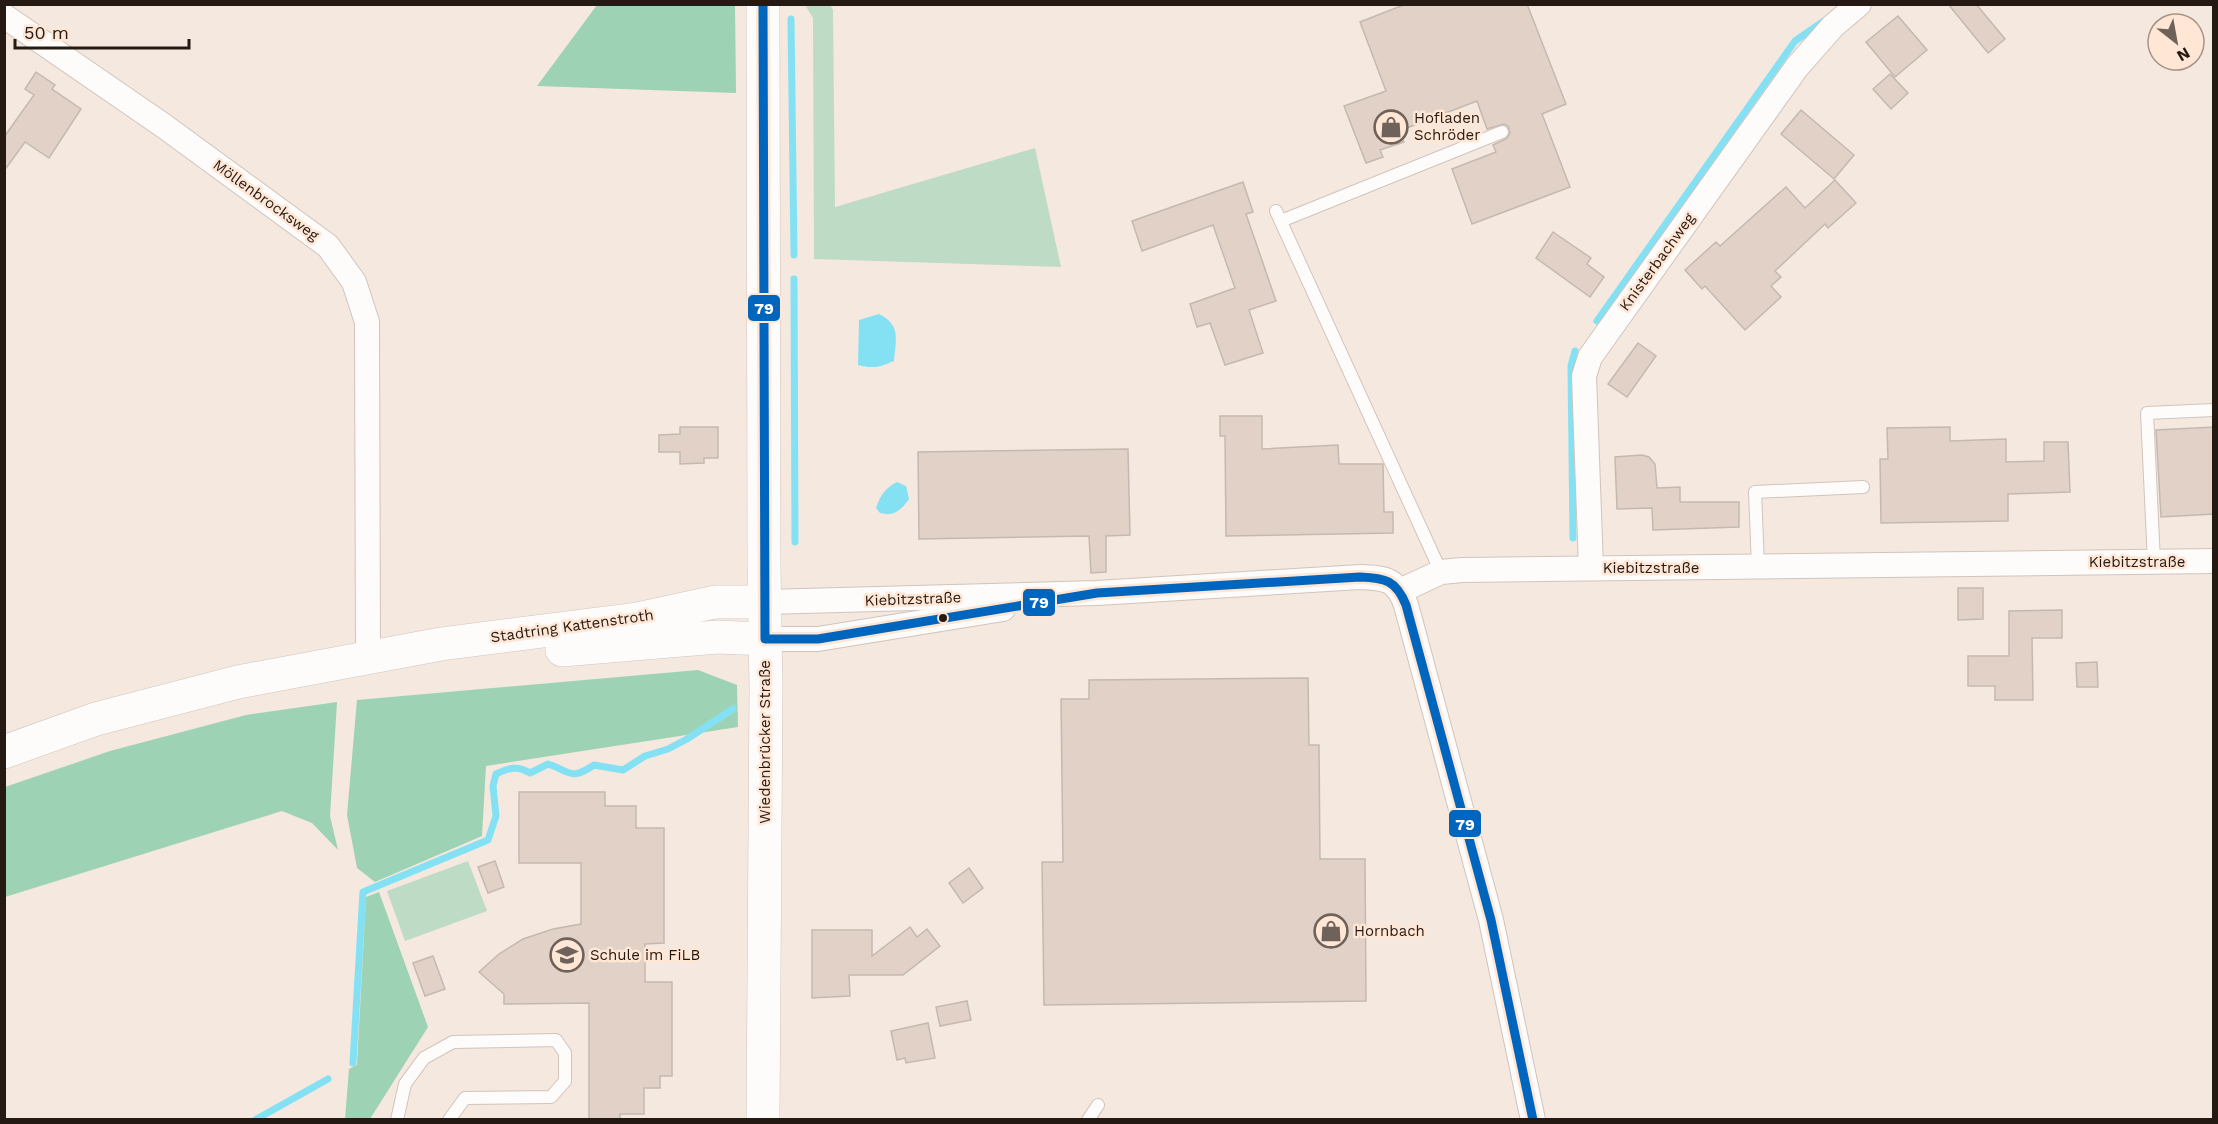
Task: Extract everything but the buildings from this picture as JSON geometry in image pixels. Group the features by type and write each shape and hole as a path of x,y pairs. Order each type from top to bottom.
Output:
{"main road":[{"name":"Wiedenbrücker Straße","path":"763,4 765,602 763,1119"},
{"name":"Stadtring Kattenstroth","path":"4,752 96,719 238,682 441,644 638,619 715,602 765,602"},
{"name":"Stadtring Kattenstroth","path":"374,657 444,660 717,637 765,639"}],"street":[{"name":"Knisterbachweg","path":"1591,568 1584,376 1590,357 1797,67 1833,26 1859,4"},
{"name":"Möllenbrocksweg","path":"4,16 164,126 328,246 354,282 367,322 374,657"},
{"name":"Kiebitzstraße","path":"765,602 1097,593 1360,577 1380,578 1393,583 1400,591 1441,572 1462,570 2214,561"},
{"path":"1400,591 1491,920 1533,1119"},
{"name":"Kiebitzstraße","path":"765,639 818,639 1097,593"}],"lane":[{"path":"1441,572 1279,216 1502,132"},
{"path":"2154,561 2147,413 2214,410"},
{"path":"1758,566 1755,492 1863,487"},
{"path":"397,1119 405,1084 424,1058 453,1042 556,1040 565,1053 565,1081 551,1097 465,1098 449,1119"},
{"path":"1088,1119 1098,1105"}],"green space":[{"path":"597,5 735,5 736,93 537,86"},
{"path":"805,5 830,5 833,10 835,207 1035,148 1061,267 814,259 813,18"},
{"path":"698,670 737,685 738,727 486,766 482,836 375,882 357,868 347,815 357,700"},
{"path":"337,702 330,816 338,850 312,823 282,811 5,897 5,787 110,751 246,715"},
{"path":"468,861 487,911 405,941 387,891"},
{"path":"379,892 428,1027 370,1119 345,1119 349,1069 357,1065 366,897"}],"water":[{"path":"879,314 891,323 896,333 894,361 877,367 858,365 859,320"},
{"path":"897,482 906,486 909,499 897,512 880,513 876,508 881,496"}],"waterway":[{"path":"791,19 794,255"},
{"path":"1597,321 1795,41 1824,21"},
{"path":"794,279 795,542"},
{"path":"1573,538 1571,366 1575,351"},
{"path":"353,1063 363,892 488,840 496,816 493,786 496,774 513,768 530,773 548,764 571,774 580,773 594,765 623,770 645,756 668,749 687,739 733,709"},
{"path":"255,1120 328,1079"}],"transit line":[{"name":"79","path":"763,4 765,639 818,639 1097,593 1360,577 1376,578 1394,585 1406,605 1491,920 1533,1120"}],"place":[{"name":"Hofladen Schröder","path":"1391,127"},
{"name":"Hornbach","path":"1331,931"},
{"name":"Schule im FiLB","path":"567,955"}]}
